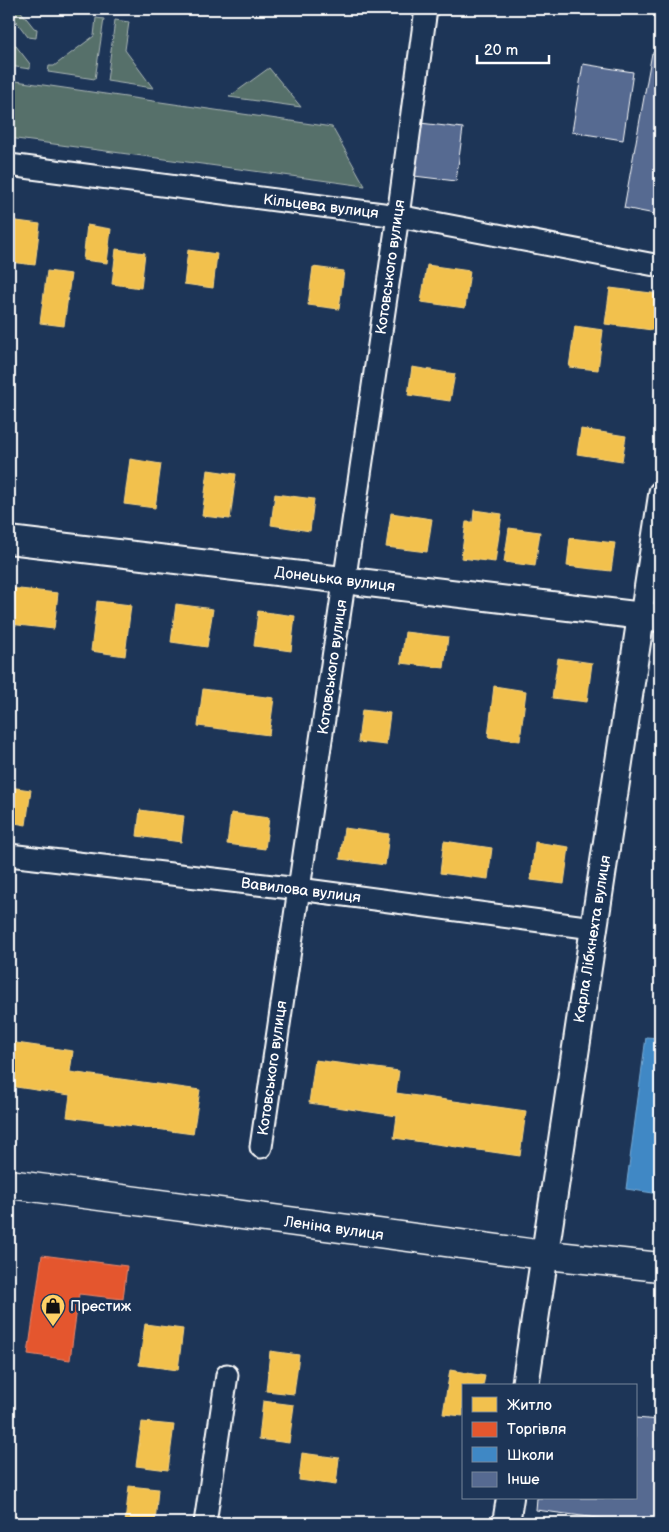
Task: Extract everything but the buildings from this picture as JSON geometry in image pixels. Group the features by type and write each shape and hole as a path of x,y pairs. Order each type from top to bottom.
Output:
{"main road":[{"name":"Леніна вулиця","path":"9,1184 543,1255 660,1267"}],"street":[{"name":"Котовського вулиця","path":"261,1147 398,216 426,9"},
{"name":"Кільцева вулиця","path":"9,165 398,216 660,266"},
{"name":"Карла Лібкнехта вулиця","path":"525,1384 593,928 651,617 660,492"},
{"name":"Донецька вулиця","path":"9,540 651,617"},
{"name":"Вавилова вулиця","path":"9,855 299,889 593,928"},
{"path":"205,1523 227,1375"},
{"path":"506,1523 510,1500"}],"green space":[{"path":"10,9 19,9 34,28 37,29 36,38 28,37 10,13"},
{"path":"96,18 104,19 95,79 48,72 49,66 54,66 94,36"},
{"path":"115,20 129,22 125,50 153,88 107,81"},
{"path":"9,37 30,64 30,69 9,66"},
{"path":"269,68 301,107 229,97"},
{"path":"9,80 332,127 365,186 9,138"}],"place":[{"name":"Престиж","path":"53,1327"}]}
